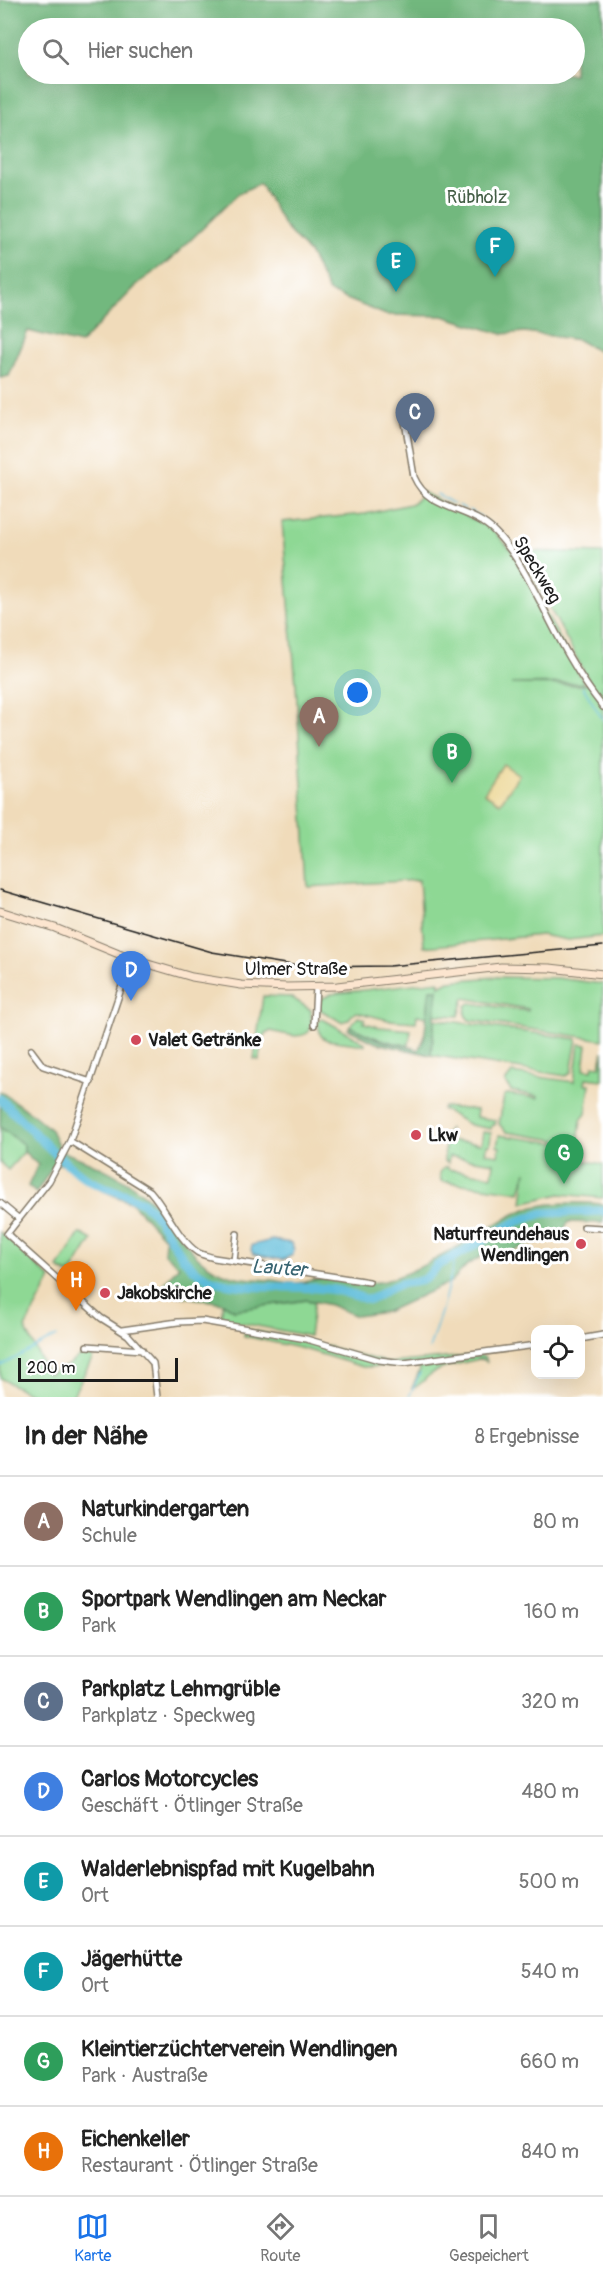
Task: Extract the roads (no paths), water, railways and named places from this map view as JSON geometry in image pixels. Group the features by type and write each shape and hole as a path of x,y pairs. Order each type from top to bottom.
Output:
{"main road":[{"name":"Ulmer Straße","path":"0,911 55,928 131,959 192,977 241,985 316,987 501,967 550,968 603,974"}],"street":[{"name":"Speckweg","path":"403,409 417,484 430,499 474,518 493,530 512,551 584,683 603,707"},
{"path":"131,959 70,1141 58,1167 7,1232 8,1237 101,1318 122,1330 142,1350 153,1363 157,1397"},
{"path":"314,1025 316,987"},
{"path":"31,1050 43,1066 91,1082"},
{"path":"70,1141 150,1191 161,1202 187,1243 198,1253 234,1261 369,1282"},
{"path":"0,1203 18,1218"},
{"path":"584,1227 603,1228"},
{"path":"234,1261 237,1234"},
{"path":"122,1330 202,1321 306,1339 379,1360 397,1362 426,1361 531,1346"},
{"path":"585,1338 603,1335"},
{"path":"87,1346 142,1350"}],"water":[{"path":"272,1240 291,1243 294,1249 293,1255 282,1260 253,1254 252,1245"}],"waterway":[{"path":"437,494 454,504"},
{"path":"458,505 465,509"},
{"path":"469,510 481,517"},
{"path":"485,520 494,527"},
{"path":"498,529 503,535"},
{"path":"505,537 511,543"},
{"path":"583,687 603,720"},
{"name":"Lauter","path":"0,1099 53,1151 87,1179 139,1201 153,1212 179,1252 194,1269 204,1276 230,1284 320,1288 370,1300 396,1285 424,1279 437,1266 516,1222 543,1213 603,1211"},
{"path":"429,1349 456,1255"},
{"path":"0,1366 57,1336"},
{"path":"409,1397 420,1373"}],"railway":[{"path":"0,890 212,952 304,967 389,966 603,946"}],"place":[{"name":"Jägerhütte","path":"495,277"},
{"name":"Walderlebnispfad mit Kugelbahn","path":"396,292"},
{"name":"Parkplatz Lehmgrüble","path":"415,443"},
{"name":"Naturkindergarten","path":"319,747"},
{"name":"Sportpark Wendlingen am Neckar","path":"452,783"},
{"name":"Carlos Motorcycles","path":"131,1001"},
{"name":"Valet Getränke","path":"136,1040"},
{"name":"Lkw","path":"416,1135"},
{"name":"Kleintierzüchterverein Wendlingen","path":"564,1184"},
{"name":"Naturfreundehaus Wendlingen","path":"581,1244"},
{"name":"Jakobskirche","path":"105,1293"},
{"name":"Eichenkeller","path":"76,1311"}],"park label":[{"name":"Rübholz","path":"477,197"}]}
